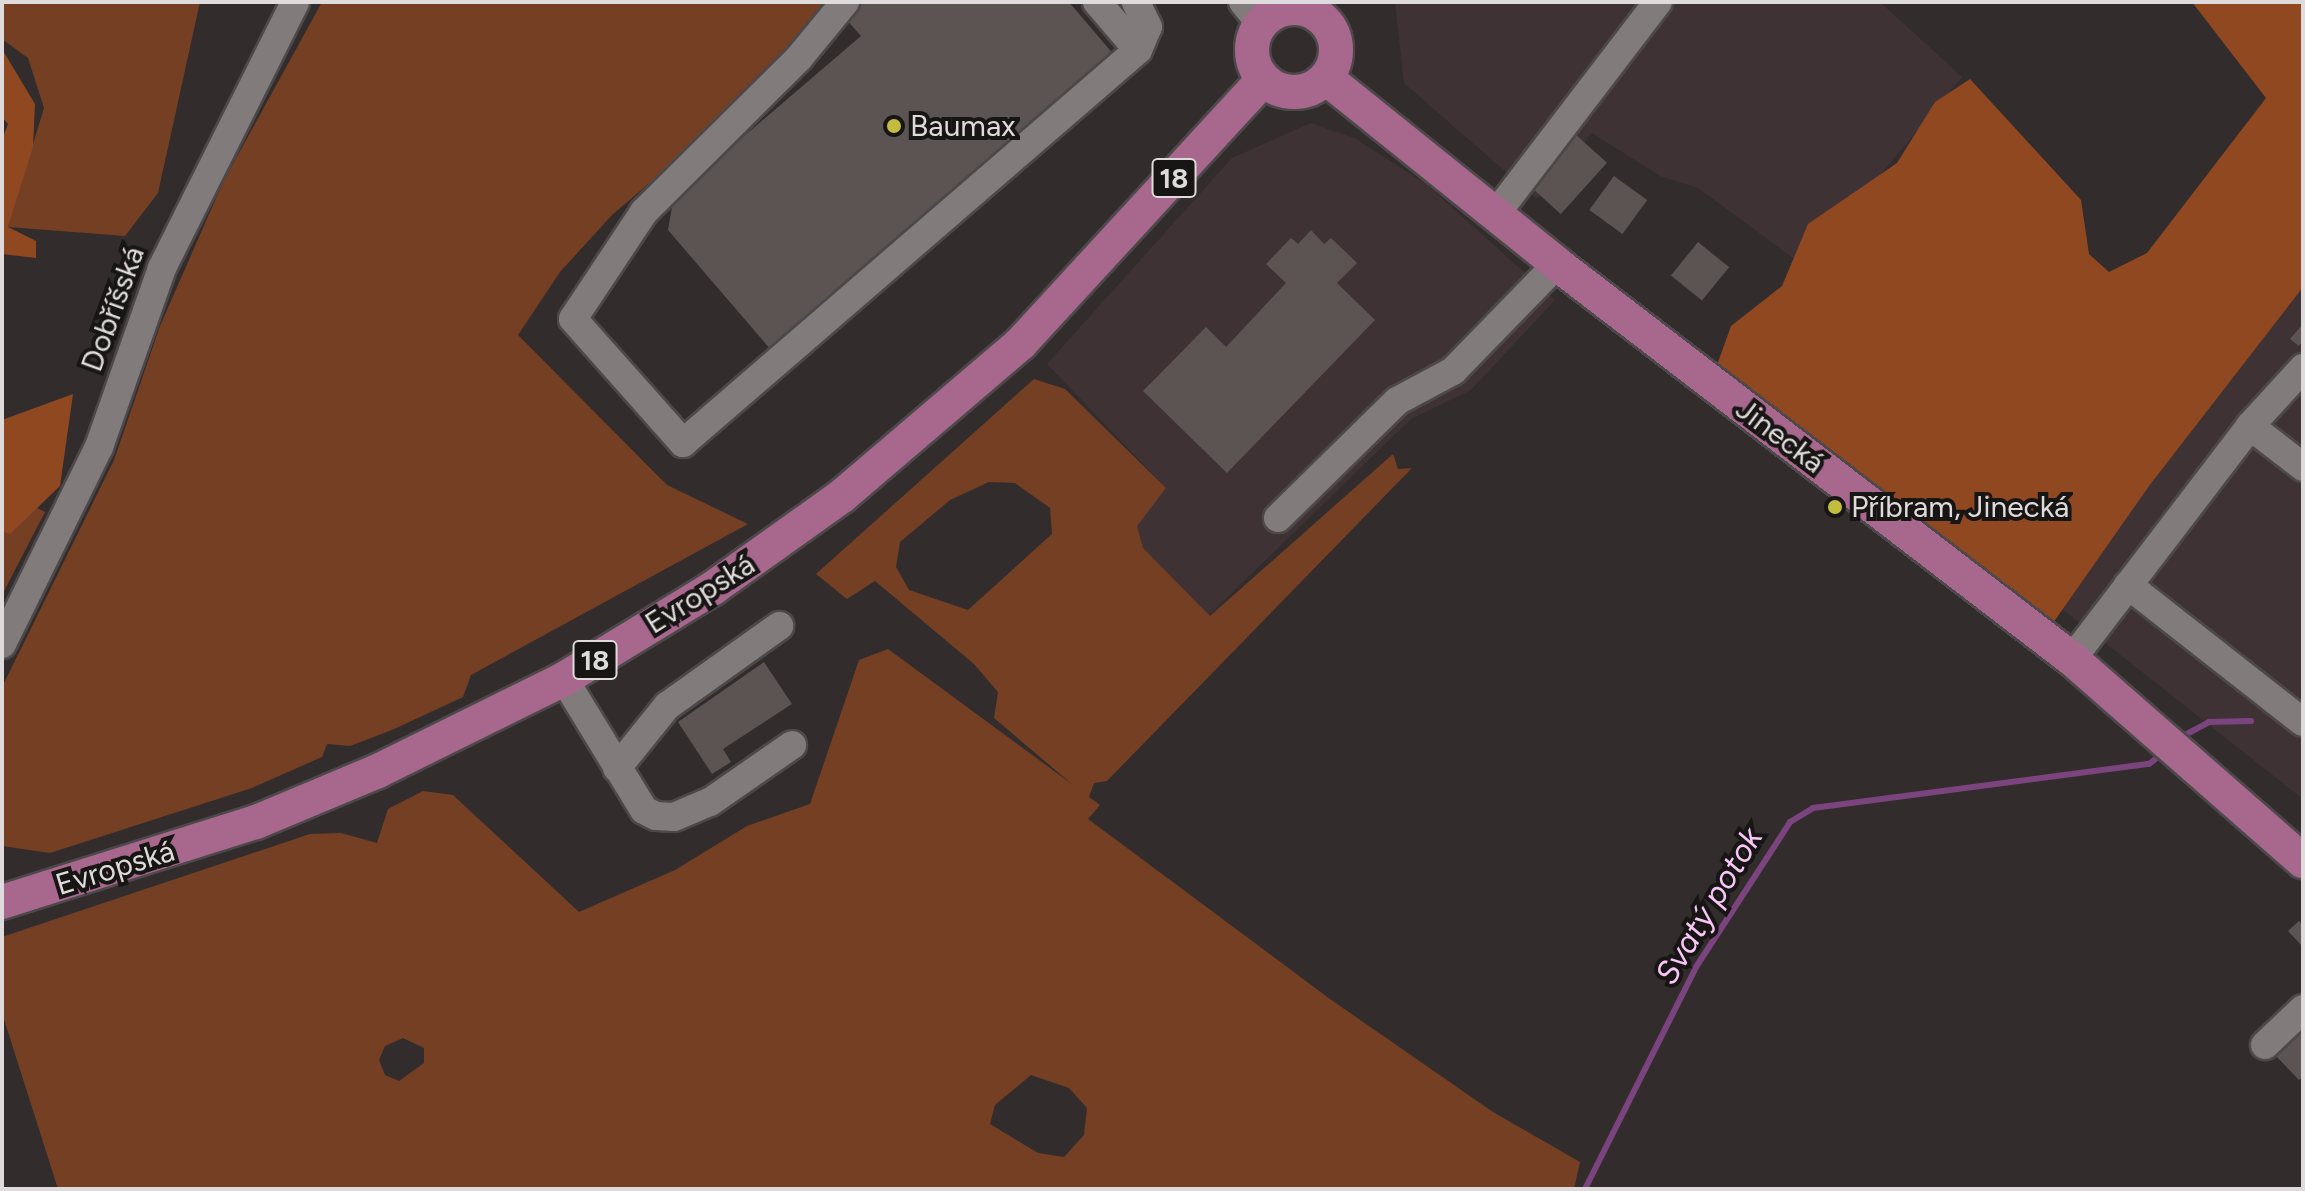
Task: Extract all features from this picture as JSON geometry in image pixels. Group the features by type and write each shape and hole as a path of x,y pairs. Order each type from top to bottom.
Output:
{"main road":[{"path":"1326,9 1336,51 1326,78 1290,93 1263,80 1251,52 1252,13 1326,9"},
{"name":"Jinecká","path":"1326,78 1557,264 2072,659 2303,861"},
{"name":"Evropská","path":"2,902 256,822 467,730 564,679 779,544 948,410 1086,277 1263,80"}],"street":[{"name":"Dobříšská","path":"2,644 99,447 169,254 295,2"},
{"path":"845,2 799,58 644,212 573,319 683,443 1138,50 1148,27 1136,2"},
{"path":"1097,2 1138,50"},
{"path":"1495,215 1658,2"},
{"path":"1278,518 1397,401 1453,371 1557,264"},
{"path":"2072,659 2250,426 2303,368"},
{"path":"2250,426 2303,467"},
{"path":"2128,585 2303,722"},
{"path":"617,768 667,706 779,626"},
{"path":"564,679 644,810 674,817 710,802 792,745"},
{"path":"2265,1045 2303,1009"}],"shaded area":[{"path":"2,2 200,2 158,193 125,236 8,227 44,108 28,58 2,39"},
{"path":"322,2 827,2 743,103 612,215 560,272 518,335 667,485 748,524 471,675 463,697 392,730 350,746 327,744 322,757 252,788 50,853 2,846 2,687 114,460 160,326 224,180"},
{"path":"1395,2 1880,2 1962,77 1804,266 1698,188 1660,176 1592,133 1537,199 1404,83"},
{"path":"2192,2 2303,2 2303,287 2149,486 2046,633 1717,365 1731,326 1782,286 1808,224 1897,163 1935,102 1970,79 2081,200 2089,254 2109,272 2147,253 2266,98"},
{"path":"2,49 35,104 33,147 8,227 36,241 36,258 2,254 2,140 8,124 2,117"},
{"path":"1311,123 1356,139 1426,184 1555,300 1471,390 1411,419 1209,615 1143,549 1136,526 1166,488 1047,364 1232,158"},
{"path":"2303,270 2303,799 2052,601"},
{"path":"1034,379 1065,389 1166,488 1137,526 1143,548 1210,616 1393,454 1398,469 1412,468 1107,781 1094,783 1089,797 1100,805 1088,819 1330,999 1493,1112 1580,1162 1574,1189 58,1189 2,1013 2,937 310,834 341,833 377,843 388,809 423,791 453,795 579,912 675,870 747,826 810,804 859,660 888,649 1073,785 994,718 998,692 974,664 875,581 847,599 816,574","holes":["989,482 1015,483 1050,508 1052,534 968,610 909,590 896,567 900,542 950,500","403,1038 424,1048 424,1063 399,1081 385,1075 379,1060 385,1046","1031,1075 1069,1088 1087,1108 1084,1135 1064,1157 1038,1153 990,1124 995,1105"]},
{"path":"73,394 60,486 10,534 2,531 2,420"},
{"path":"2,489 45,512 2,595"}],"building":[{"name":"Baumax","path":"863,2 1069,2 1114,55 771,350 668,230 674,196 861,36 845,18"},
{"path":"1575,134 1607,163 1561,214 1529,185"},
{"path":"1614,176 1647,200 1622,234 1589,210"},
{"path":"1311,230 1324,244 1331,238 1357,263 1337,283 1375,320 1227,473 1143,391 1206,327 1226,347 1286,283 1266,264 1291,238 1298,244"},
{"path":"1698,242 1729,267 1702,301 1671,275"},
{"path":"2303,324 2303,341 2299,346 2290,339"},
{"path":"764,662 792,704 723,749 731,762 712,774 678,722"},
{"path":"2299,921 2303,925 2303,947 2288,931"},
{"path":"2303,1027 2303,1077 2299,1080 2274,1054"}],"waterway":[{"name":"Svatý potok","path":"2183,736 2209,722 2251,721"},
{"name":"Svatý potok","path":"1585,1189 1696,967 1790,822 1813,808 2149,764 2162,754"}],"place":[{"name":"Baumax","path":"894,126"},
{"name":"Příbram, Jinecká","path":"1835,507"}]}
